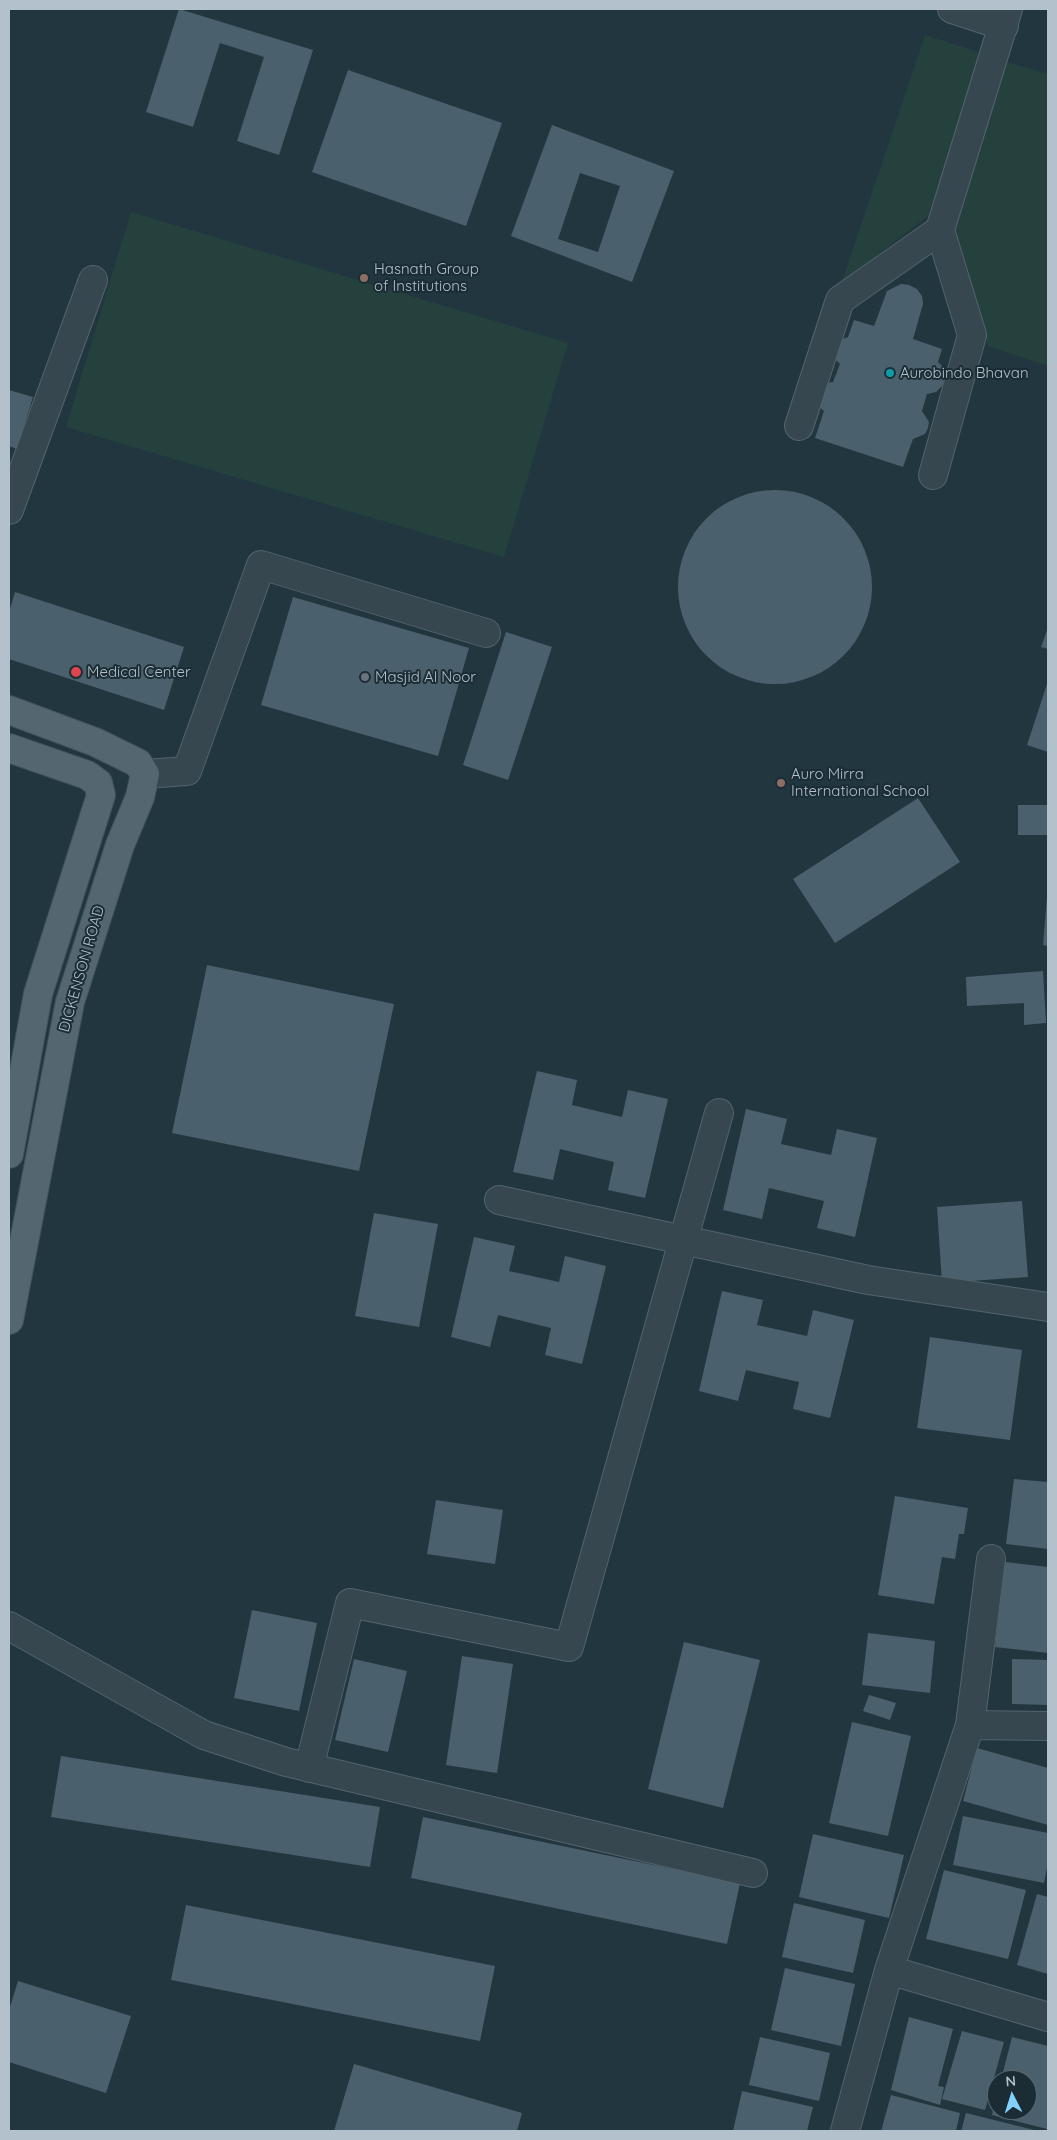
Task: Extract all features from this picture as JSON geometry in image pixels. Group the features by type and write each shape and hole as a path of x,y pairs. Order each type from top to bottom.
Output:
{"main road":[{"path":"9,710 95,742 119,753 138,763 144,774"},
{"path":"9,748 87,775 98,783 101,795 38,994 9,1154"},
{"name":"DICKENSON ROAD","path":"9,1320 70,1002 120,845 140,798 144,774"},
{"path":"38,994 70,1002"}],"street":[{"path":"933,475 972,336 940,230 1006,18 952,9"},
{"path":"799,426 840,300 940,230"},
{"path":"9,510 93,280"},
{"path":"144,774 187,771 262,565 486,633"},
{"path":"309,1768 350,1603 569,1648 719,1113"},
{"path":"500,1200 868,1280 1048,1307"},
{"path":"845,2131 889,1970 970,1725 991,1558"},
{"path":"9,1626 204,1735 309,1768 753,1873"},
{"path":"970,1725 1048,1726"},
{"path":"889,1970 1048,2016"}],"green space":[{"path":"925,35 982,53 928,216 842,282"},
{"path":"1007,62 1048,74 1048,366 988,346 956,230"},
{"path":"131,212 568,343 504,557 66,427"}],"building":[{"path":"179,9 313,50 279,155 237,141 264,57 220,43 193,127 146,112"},
{"path":"348,70 502,123 466,226 312,172"},
{"path":"552,125 674,171 632,282 511,236","holes":["580,173 620,186 598,252 558,239"]},
{"name":"Aurobindo Bhavan","path":"901,284 917,289 922,296 923,304 913,339 942,349 938,362 944,368 945,377 942,386 936,392 927,394 922,411 929,422 928,428 925,434 913,439 903,467 815,438 824,411 818,406 826,383 833,382 840,364 835,359 838,341 848,337 854,320 874,326 887,291"},
{"path":"9,390 33,397 17,449 9,446"},
{"path":"775,490 803,494 821,502 836,512 850,526 860,541 868,559 872,587 868,615 860,633 850,648 836,662 821,672 803,680 775,684 747,680 729,672 714,662 700,648 690,633 682,615 678,587 682,559 690,541 700,526 714,512 729,502 747,494"},
{"path":"15,592 184,647 164,710 9,659 9,612"},
{"name":"Masjid Al Noor","path":"293,597 469,648 438,756 261,705"},
{"path":"1048,627 1048,649 1041,647"},
{"path":"506,632 552,647 508,780 463,765"},
{"path":"1048,681 1048,752 1027,745"},
{"path":"918,798 960,862 835,943 793,879"},
{"path":"1018,805 1048,805 1048,835 1018,835"},
{"path":"1048,897 1048,946 1043,945"},
{"path":"207,965 394,1004 359,1171 172,1133"},
{"path":"1043,971 1046,1023 1024,1025 1024,1003 967,1006 966,977"},
{"path":"537,1071 577,1080 572,1105 622,1117 628,1090 668,1099 645,1198 608,1190 614,1162 560,1149 553,1180 513,1172"},
{"path":"746,1109 787,1119 781,1144 831,1155 837,1129 877,1138 855,1237 817,1228 824,1201 769,1188 762,1219 723,1210"},
{"path":"1022,1201 1028,1277 942,1283 937,1207"},
{"path":"374,1213 438,1224 419,1327 355,1316"},
{"path":"474,1237 515,1246 509,1271 559,1282 565,1256 606,1266 582,1364 545,1355 551,1328 498,1315 490,1347 451,1337"},
{"path":"722,1291 763,1300 757,1325 807,1336 813,1310 854,1320 830,1418 793,1409 799,1382 746,1370 738,1401 699,1391"},
{"path":"930,1337 1022,1350 1010,1440 917,1428"},
{"path":"1014,1479 1048,1482 1048,1549 1006,1544"},
{"path":"895,1496 968,1508 964,1534 959,1534 955,1559 942,1557 934,1604 878,1595"},
{"path":"436,1500 503,1510 495,1564 427,1554"},
{"path":"1005,1562 1048,1567 1048,1653 995,1647"},
{"path":"252,1610 317,1623 299,1711 234,1698"},
{"path":"868,1633 935,1641 930,1693 862,1685"},
{"path":"684,1642 760,1660 723,1808 648,1789"},
{"path":"462,1656 513,1664 497,1773 446,1765"},
{"path":"354,1659 407,1671 388,1752 335,1740"},
{"path":"1012,1659 1048,1660 1048,1705 1012,1704"},
{"path":"869,1695 896,1703 890,1720 863,1711"},
{"path":"852,1722 911,1736 888,1836 829,1823"},
{"path":"977,1748 1048,1768 1048,1825 963,1801"},
{"path":"61,1756 380,1807 370,1867 51,1817"},
{"path":"963,1816 1048,1833 1048,1863 1044,1883 953,1865"},
{"path":"423,1817 740,1883 727,1944 411,1878"},
{"path":"813,1834 904,1855 889,1918 799,1897"},
{"path":"944,1870 1026,1890 1008,1959 926,1939"},
{"path":"1037,1894 1048,1897 1048,1974 1017,1965"},
{"path":"794,1903 865,1920 853,1973 782,1957"},
{"path":"186,1905 495,1966 480,2041 171,1980"},
{"path":"785,1968 855,1984 841,2046 771,2030"},
{"path":"18,1981 131,2016 106,2093 9,2062 9,2010"},
{"path":"909,2017 953,2029 938,2086 944,2087 940,2105 891,2090"},
{"path":"962,2031 1004,2042 996,2070 987,2070 987,2103 985,2110 942,2099"},
{"path":"760,2037 830,2053 819,2101 749,2085"},
{"path":"1012,2037 1048,2046 1047,2129 1012,2120 1037,2120 1037,2070 1004,2070"},
{"path":"354,2064 522,2113 517,2131 334,2131"},
{"path":"742,2091 813,2107 807,2131 733,2131"},
{"path":"891,2095 960,2113 956,2131 881,2131"},
{"path":"966,2113 987,2118 987,2120 1038,2131 961,2131"}],"place":[{"name":"Hasnath Group of Institutions","path":"364,278"},
{"name":"Aurobindo Bhavan","path":"890,373"},
{"name":"Medical Center","path":"76,672"},
{"name":"Masjid Al Noor","path":"365,677"},
{"name":"Auro Mirra International School","path":"781,783"}]}
